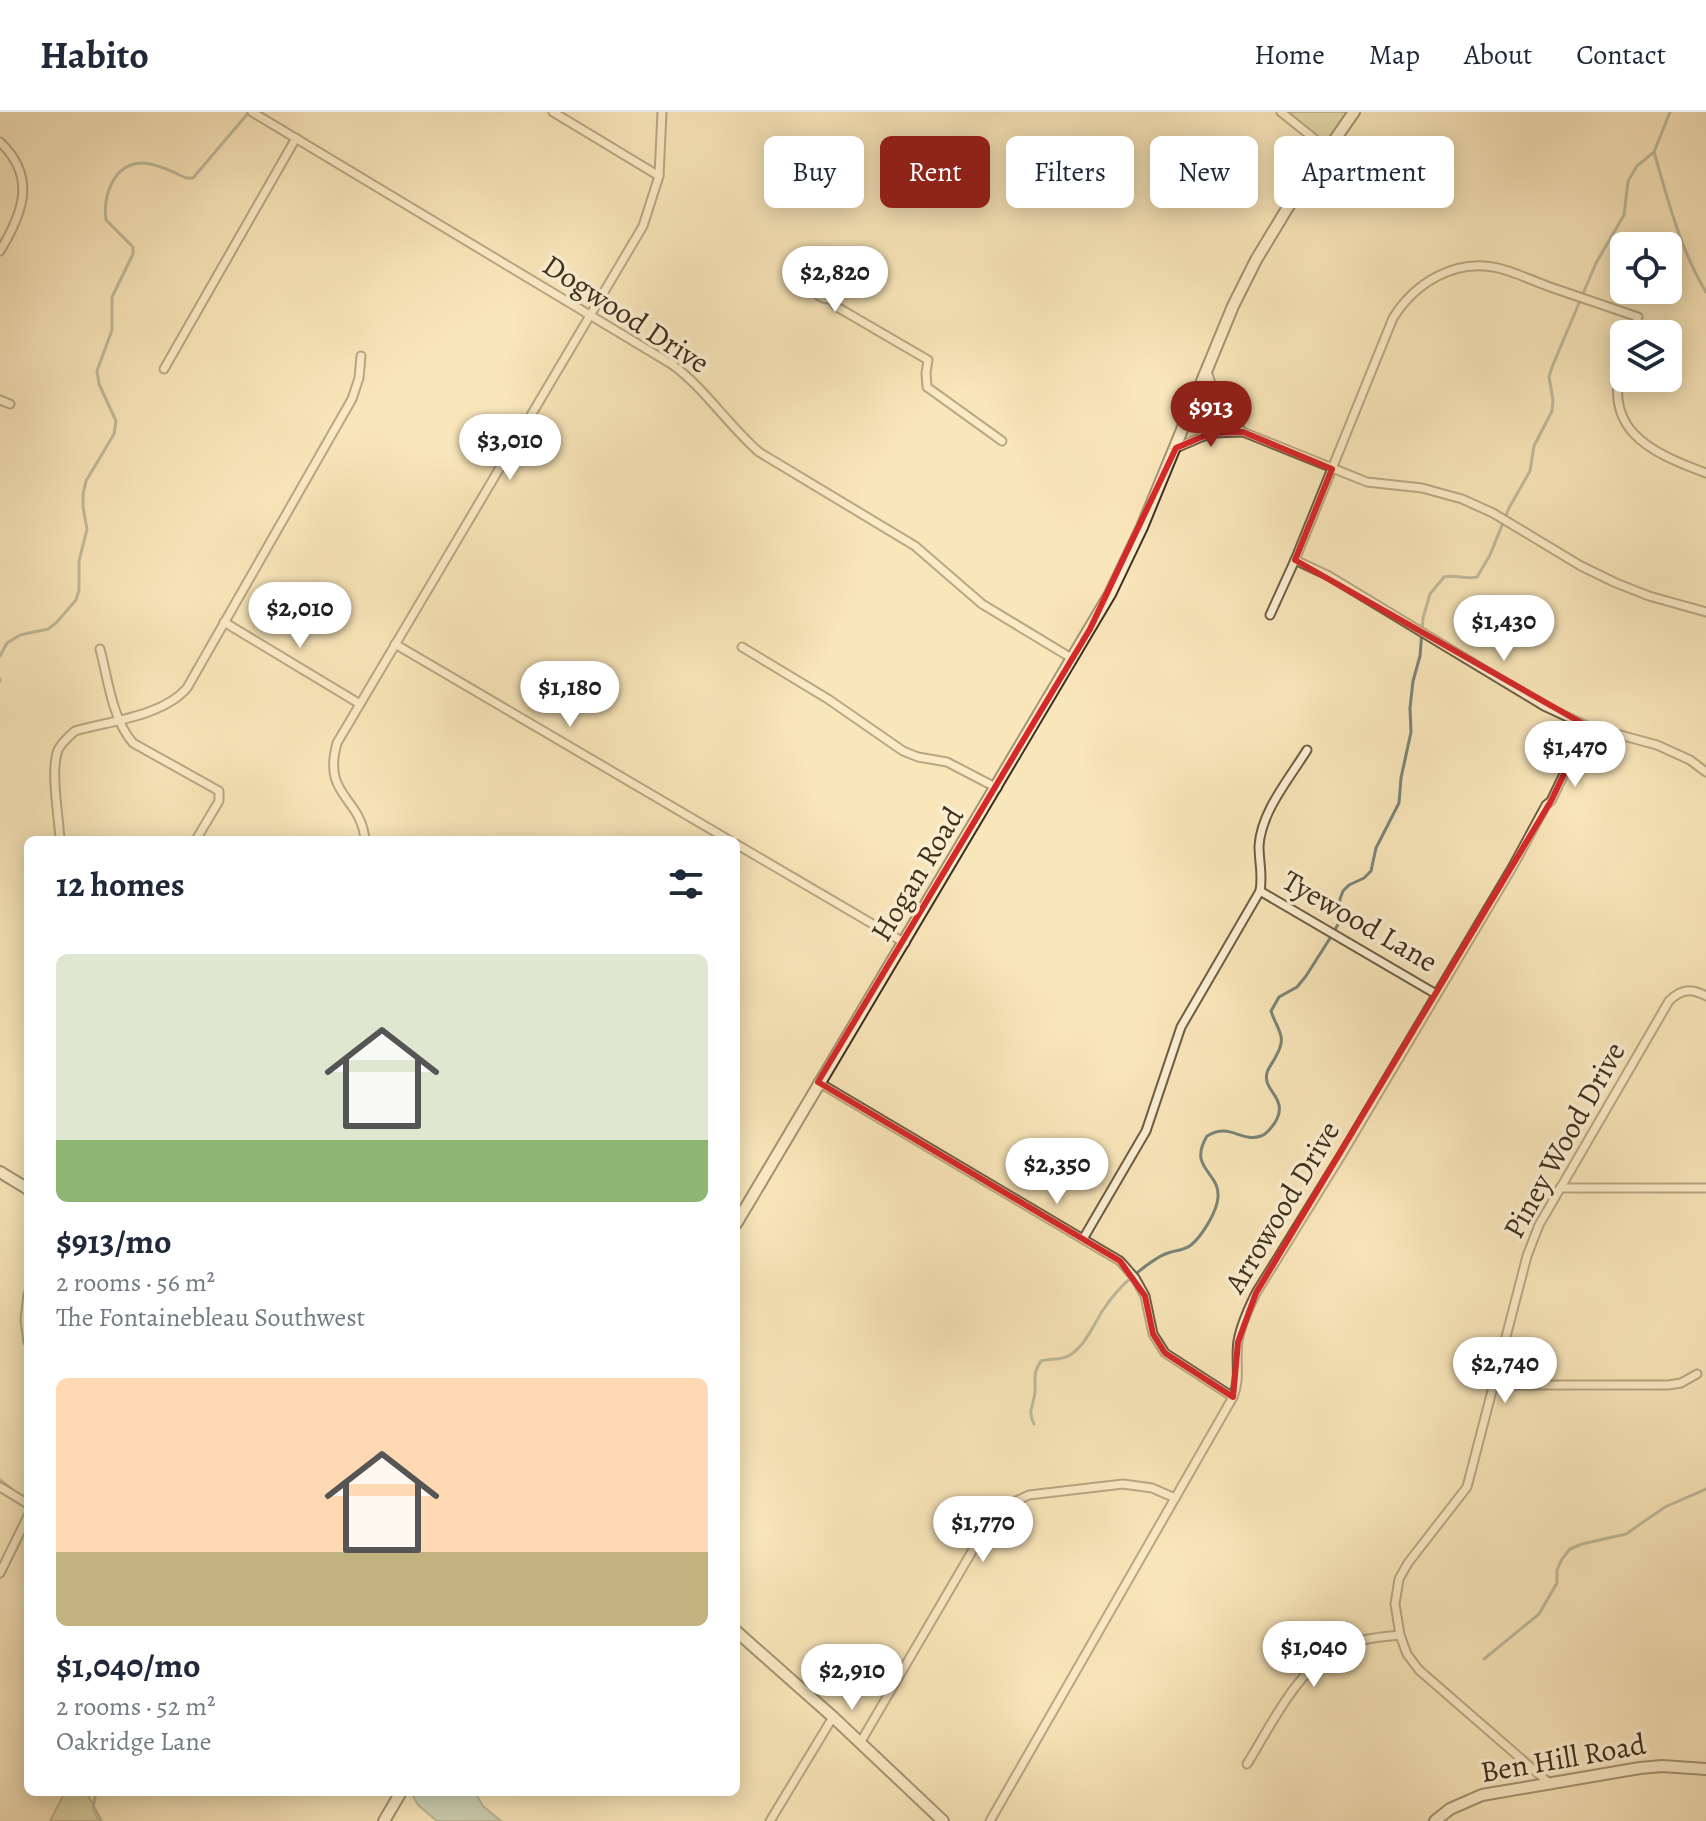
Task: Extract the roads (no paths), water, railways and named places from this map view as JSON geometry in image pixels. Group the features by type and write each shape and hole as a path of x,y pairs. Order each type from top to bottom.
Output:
{"street":[{"name":"Dogwood Drive","path":"252,112 687,376 737,433 759,452 915,546 982,604 1073,659"},
{"path":"553,112 659,176"},
{"path":"364,836 359,816 342,795 333,772 337,743 643,226 659,176 662,112"},
{"path":"1281,112 1311,136"},
{"name":"Hogan Road","path":"1336,136 1354,112"},
{"path":"164,369 296,138"},
{"path":"0,142 18,168 23,193 15,225 0,251"},
{"name":"Hogan Road","path":"740,1217 1110,594 1176,448 1233,306 1256,260 1289,208"},
{"path":"1270,615 1393,318 1401,305 1423,284 1450,271 1482,266 1497,268 1638,317 1637,320"},
{"path":"831,299 841,290 842,281 833,271 825,271 817,275 814,288 822,298 831,299 837,307 928,360 927,387 1002,441"},
{"path":"60,836 55,765 57,752 64,740 75,731 163,708 187,688 352,399 359,378 361,356"},
{"path":"1207,371 1219,408 1243,432 1367,482 1422,488 1462,499 1493,513 1581,566 1616,583 1706,612"},
{"path":"1618,392 1627,425 1635,436 1664,457 1706,473"},
{"path":"0,400 10,404"},
{"path":"1176,448 1211,433 1243,432"},
{"path":"1295,560 1329,576 1544,706 1587,726 1657,745 1690,760 1706,772"},
{"path":"224,622 360,704"},
{"path":"395,644 722,836"},
{"path":"742,647 828,699 903,751 947,762 997,788"},
{"path":"100,649 126,735 133,743 219,791 219,801 198,836"},
{"name":"Arrowood Drive","path":"990,1821 1233,1397 1239,1383 1238,1342 1250,1305 1561,784 1587,726"},
{"path":"1083,1239 1146,1131 1181,1027 1260,891 1259,846 1263,826 1307,750"},
{"path":"740,846 905,943"},
{"name":"Tyewood Lane","path":"1260,891 1436,994"},
{"name":"Piney Wood Drive","path":"1549,1783 1419,1670 1407,1654 1395,1604 1399,1579 1467,1487 1527,1256 1539,1225 1669,1001 1677,993 1689,990 1706,996"},
{"path":"818,1082 1120,1261 1145,1296 1153,1334 1165,1353 1233,1397"},
{"path":"0,1172 24,1187"},
{"path":"1560,1188 1706,1188"},
{"path":"1494,1385 1668,1385 1681,1383 1697,1374"},
{"path":"860,1743 988,1524 1003,1507 1029,1495 1123,1484 1152,1488 1175,1498"},
{"path":"0,1487 24,1502"},
{"path":"0,1573 24,1524"},
{"path":"740,1635 943,1821"},
{"path":"1247,1764 1297,1685 1317,1663 1354,1642 1400,1635"},
{"path":"770,1821 833,1717"},
{"name":"Ben Hill Road","path":"1435,1821 1467,1799 1549,1783 1662,1766 1706,1769"},
{"path":"384,1821 399,1796"}],"water":[{"path":"413,1796 477,1796 483,1806 501,1821 437,1821 418,1805"}],"waterway":[{"path":"0,656 7,643 20,635 48,629 56,623 76,600 79,590 79,561 87,529 83,494 86,481 114,434 116,421 99,384 97,371 112,330 112,297 133,254 133,247 106,220 106,201 112,182 124,169 143,163 193,178 249,112"},
{"path":"1034,1424 1031,1412 1035,1373 1041,1361 1063,1358 1075,1351 1124,1284 1158,1257 1191,1245 1207,1226 1218,1193 1201,1157 1207,1136 1222,1131 1247,1137 1261,1136 1274,1124 1278,1101 1267,1080 1281,1043 1271,1011 1279,997 1297,987 1306,976 1334,932 1339,922 1343,891 1371,871 1376,848 1399,803 1411,732 1413,681 1430,594 1444,577 1477,577 1490,555 1509,508 1530,471 1534,446 1552,411 1549,377 1552,367 1596,263 1624,215 1628,181 1637,166 1654,152 1670,112"},
{"path":"1654,152 1682,241 1706,292"},
{"path":"0,1480 18,1494"},
{"path":"1484,1659 1539,1614 1557,1583 1557,1570 1562,1559 1570,1549 1626,1534 1665,1507 1706,1489"},
{"path":"95,1796 93,1808 99,1821"}]}
